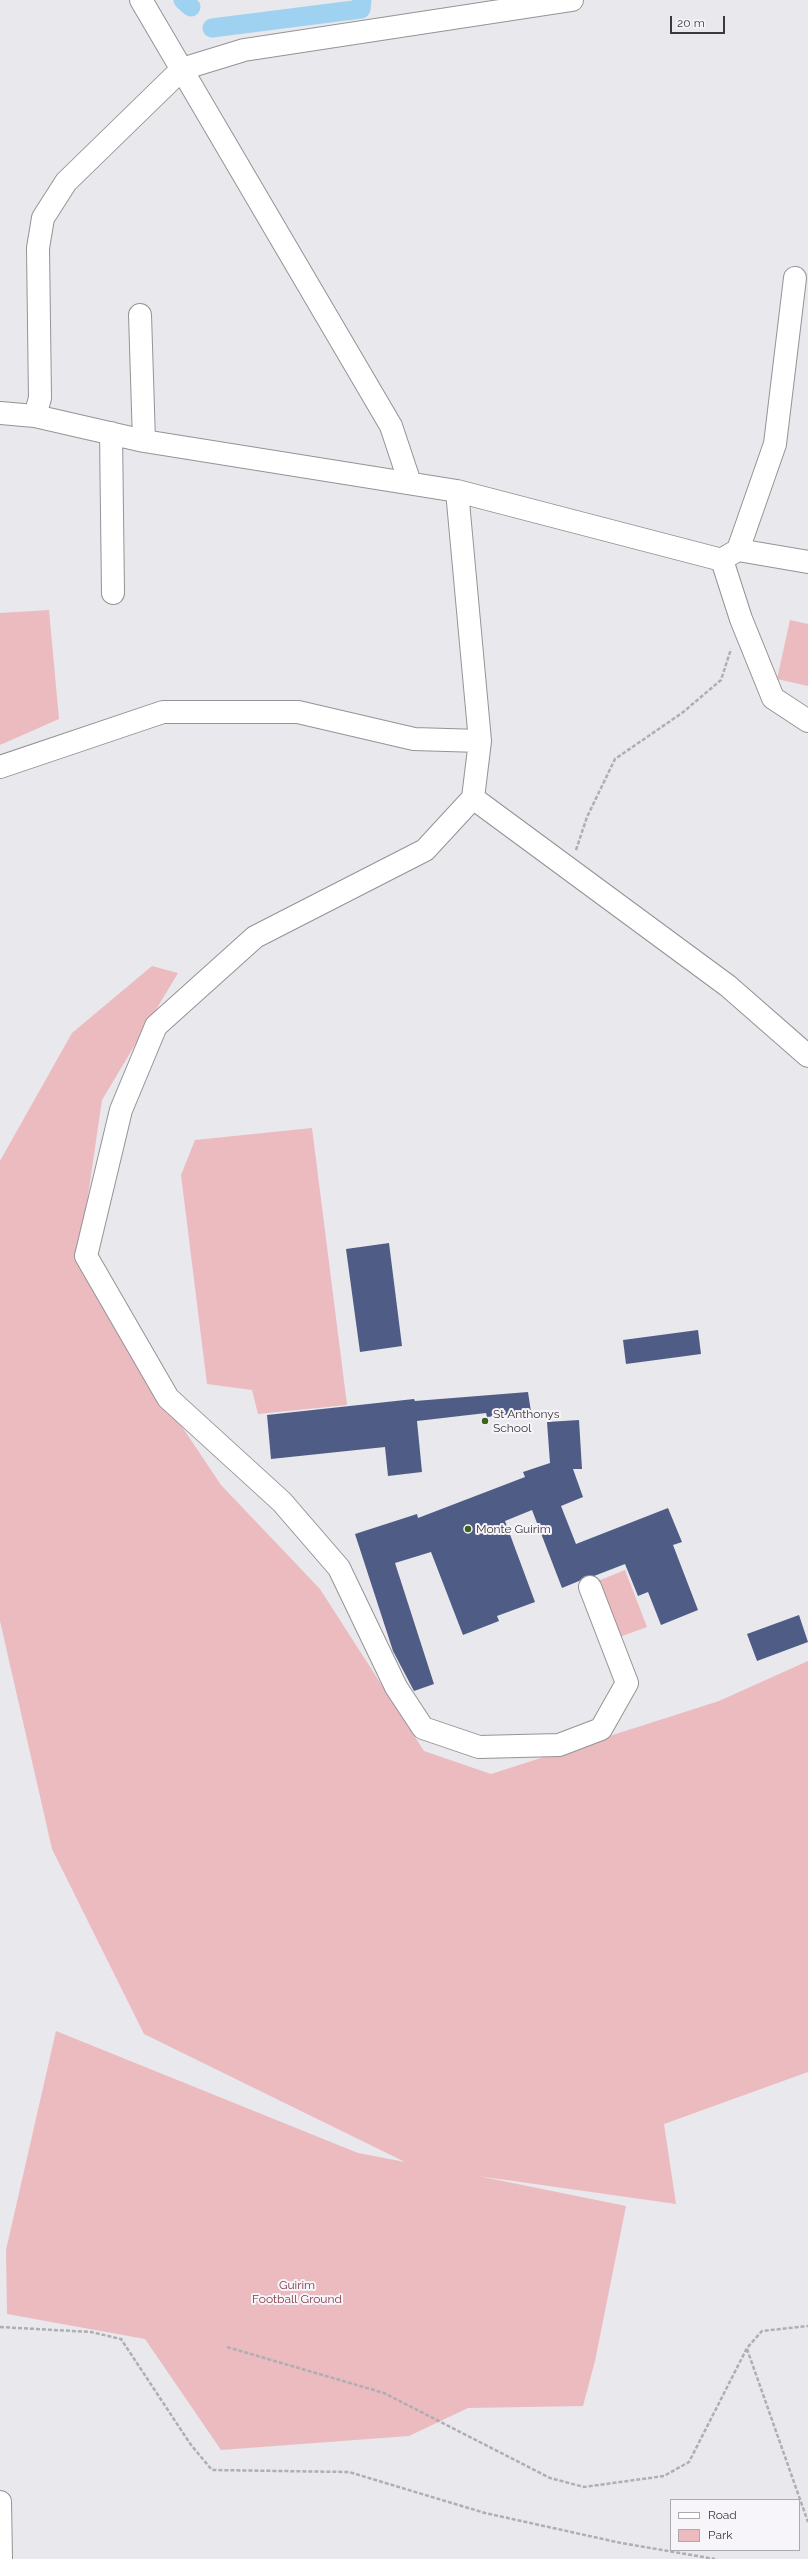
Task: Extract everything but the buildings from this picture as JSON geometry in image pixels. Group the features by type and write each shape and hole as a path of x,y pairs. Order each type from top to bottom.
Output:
{"street":[{"path":"141,0 234,155 391,426 410,483"},
{"path":"35,416 40,398 38,248 44,218 66,182 182,69 244,50 572,0"},
{"path":"795,278 775,444 730,555 741,618 773,698 808,721"},
{"path":"140,315 144,441"},
{"path":"0,413 35,416 144,441 457,491 730,555 808,562"},
{"path":"111,433 113,593"},
{"path":"457,491 480,741 473,798 425,850 255,937 156,1026 121,1110 86,1256 168,1398 282,1502 339,1568 396,1687 423,1728 479,1747 559,1745 601,1729 627,1683 590,1587"},
{"path":"0,766 164,712 298,712 414,739 480,741"},
{"path":"473,798 728,986 808,1056"},
{"path":"0,2502 1,2559"}],"path":[{"path":"569,869 587,817 615,759 682,713 720,680 741,618"},
{"path":"227,2347 384,2393 550,2478 584,2487 664,2476 689,2462 747,2348 762,2331 808,2326"},
{"path":"0,2327 91,2332 120,2339 191,2445 212,2470 349,2472 485,2512 621,2543 714,2559"},
{"path":"747,2348 800,2499"},
{"path":"800,2499 808,2522"}],"green space":[{"path":"49,610 59,719 0,745 0,613"},
{"path":"790,620 808,624 808,686 777,679"},
{"name":"Guirim Football Ground","path":"152,966 178,973 102,1100 83,1230 110,1319 221,1485 320,1589 424,1751 491,1774 719,1701 808,1661 808,2072 664,2124 676,2204 478,2176 626,2206 595,2361 583,2406 468,2408 409,2436 221,2450 145,2339 7,2314 6,2250 56,2031 358,2153 405,2162 144,2034 52,1849 0,1621 0,1161 72,1033"},
{"path":"312,1128 347,1405 258,1414 252,1390 207,1384 181,1175 195,1140"},
{"path":"625,1570 647,1627 614,1639 593,1583"}],"waterway":[{"path":"183,0 191,7"},
{"path":"212,28 361,9 362,0"}],"place":[{"name":"St Anthonys School","path":"485,1421"},
{"name":"Monte Guirim","path":"468,1529"}]}
